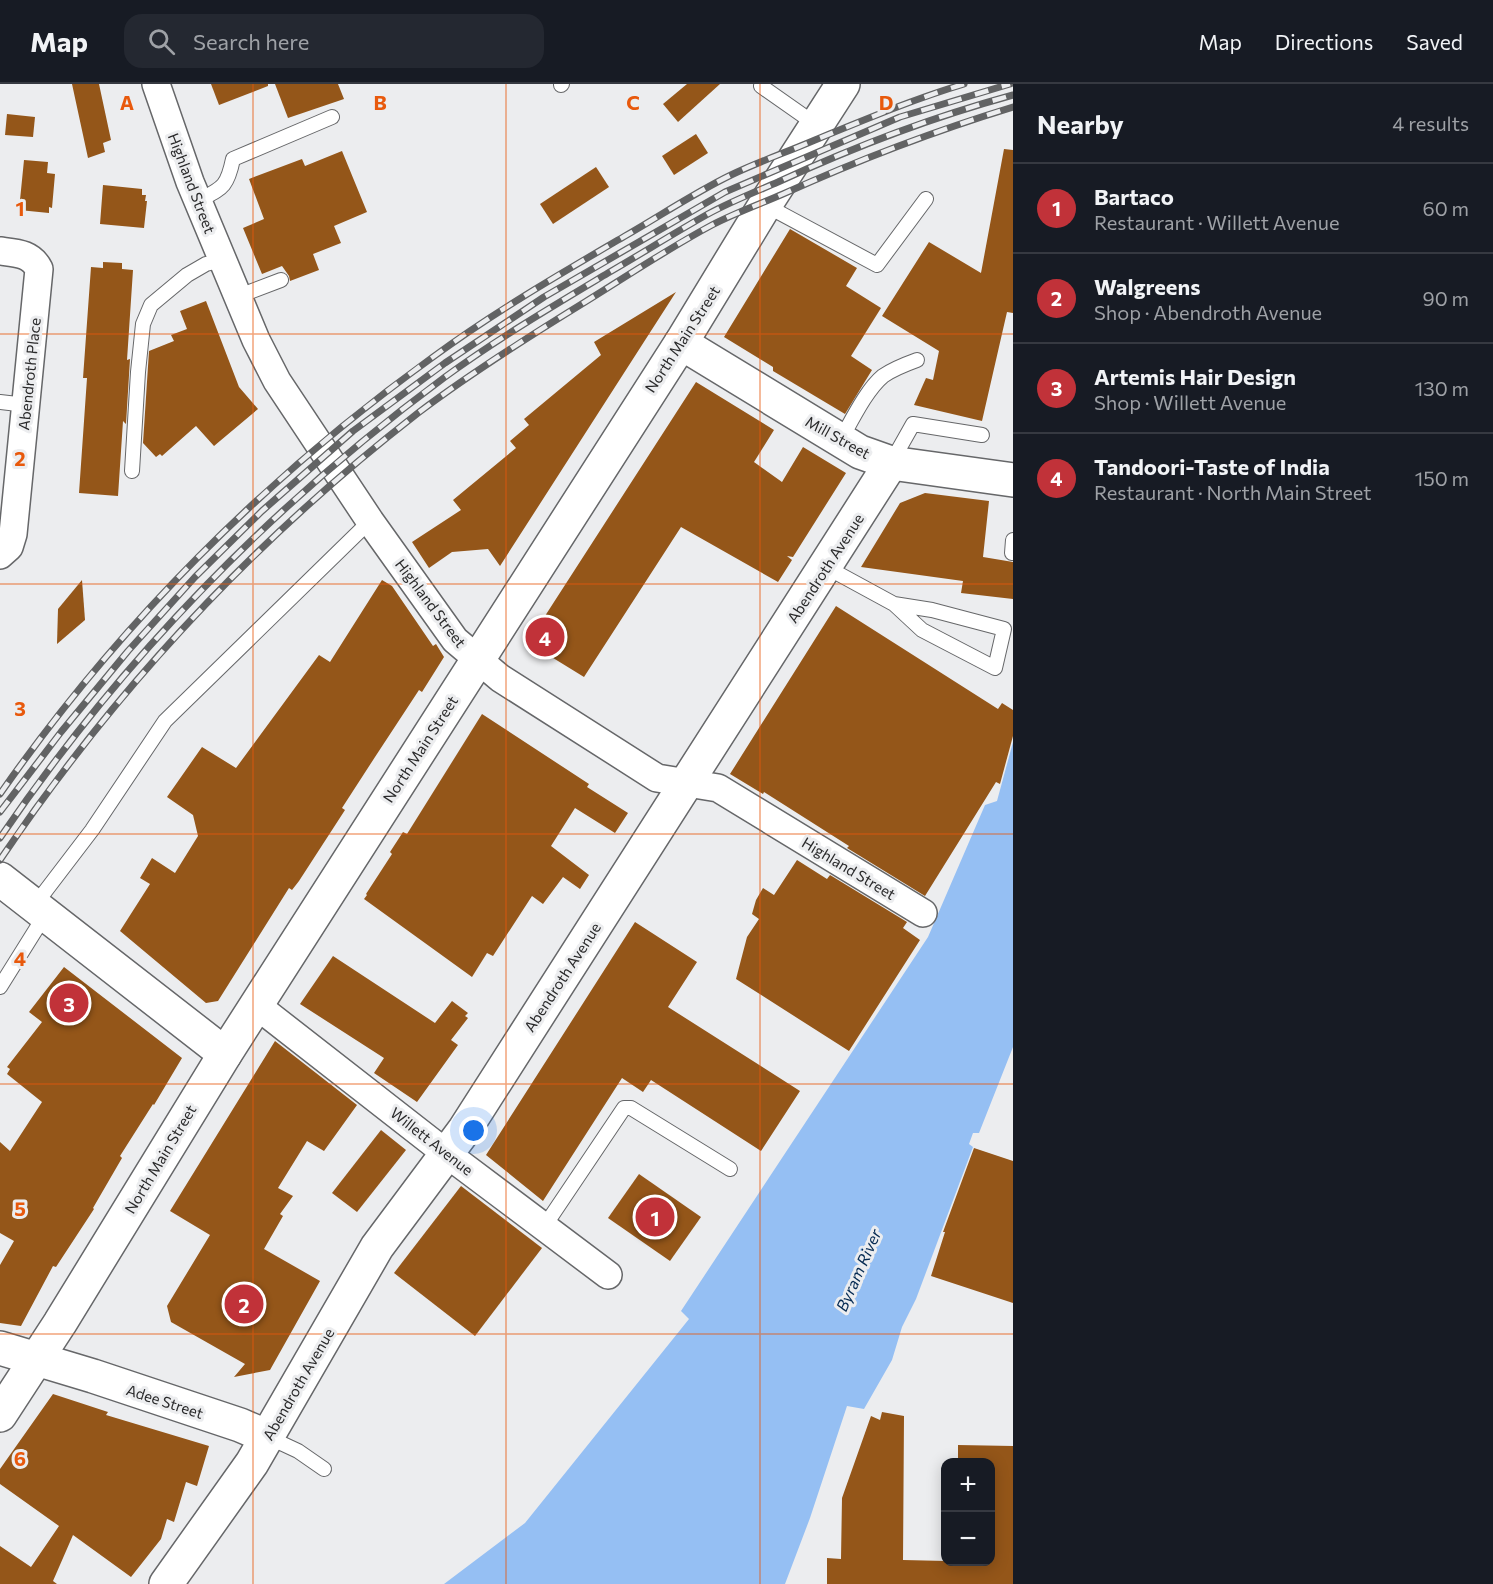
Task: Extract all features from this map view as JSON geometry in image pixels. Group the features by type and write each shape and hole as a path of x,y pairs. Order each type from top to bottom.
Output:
{"street":[{"name":"Highland Street","path":"156,84 198,201 256,340 277,381 370,520 456,640 500,678 657,778 718,788 923,913"},
{"name":"North Main Street","path":"0,1415 38,1358 225,1054 681,343 765,205 818,126 841,85"},
{"name":"Abendroth Place","path":"0,251 22,253 35,261 39,269 13,403 13,534 9,548 0,555"},
{"name":"Mill Street","path":"681,343 860,452 891,463 1013,480"},
{"name":"Abendroth Avenue","path":"166,1584 252,1463 377,1247 447,1154 891,463"},
{"path":"0,879 225,1054"},
{"name":"Willett Avenue","path":"256,1005 447,1154 608,1275"},
{"name":"Adee Street","path":"0,1348 38,1358 240,1425 268,1437"}],"lane":[{"path":"761,86 818,126"},
{"path":"198,201 223,187 230,173 233,159 332,117"},
{"path":"765,205 877,265 926,200"},
{"path":"132,471 143,324 151,305 187,275 206,264 223,260"},
{"path":"239,296 281,280"},
{"path":"840,441 881,377 917,360"},
{"name":"Abendroth Avenue","path":"891,463 913,424 982,435"},
{"path":"0,987 39,910 165,721 370,520"},
{"path":"826,567 894,604 922,630 995,668 1004,629 932,610 894,604"},
{"path":"544,1227 624,1108 631,1108 730,1169"},
{"name":"Adee Street","path":"268,1437 298,1451 324,1469"}],"water":[{"name":"Byram River","path":"1013,742 1013,1047 979,1133 973,1133 969,1144 973,1147 916,1299 902,1327 892,1360 864,1409 847,1406 810,1518 785,1584 444,1584 525,1523 689,1319 681,1311 928,937 985,805 997,801"}],"building":[{"path":"72,84 99,84 111,140 103,143 105,152 88,158"},
{"path":"211,84 268,84 268,86 219,105"},
{"path":"275,84 338,84 344,99 288,118"},
{"path":"687,84 720,84 678,122 663,104"},
{"path":"7,114 35,117 33,137 5,135"},
{"path":"696,134 708,153 674,175 662,156"},
{"path":"1004,149 1013,150 1013,313 1007,312 982,421 914,405 926,378 933,380 939,351 882,316 929,242 981,273"},
{"path":"342,151 367,212 334,226 341,243 313,254 319,270 290,281 282,266 262,274 243,228 264,219 249,179 302,159 305,166"},
{"path":"24,160 48,162 47,173 55,174 52,208 49,207 49,213 19,210"},
{"path":"596,167 609,187 553,224 540,204"},
{"path":"103,185 142,189 142,195 146,195 145,201 147,201 144,228 100,224"},
{"path":"790,229 857,268 846,286 881,308 851,356 872,370 845,414 773,371 773,367 724,337"},
{"path":"103,262 122,263 122,269 133,270 127,360 130,359 126,424 123,421 118,496 79,493 87,378 83,378 91,267 103,268"},
{"path":"676,292 500,566 488,549 452,552 429,568 412,542 461,510 453,500 516,448 510,441 529,425 524,419 601,355 594,342"},
{"path":"206,301 239,387 258,409 214,446 196,426 162,456 160,454 156,457 143,443 149,351 174,341 171,335 187,329 180,311"},
{"path":"696,382 774,430 754,462 782,482 803,447 846,473 793,557 787,556 792,560 778,582 681,527 584,677 545,653 543,656 530,648 528,638 534,633"},
{"path":"925,493 989,501 983,557 1013,562 1013,599 961,593 963,581 861,567 900,503"},
{"path":"82,580 85,620 57,644 58,609"},
{"path":"382,580 392,586 433,646 436,644 444,657 422,692 419,690 342,808 345,810 299,881 292,890 289,888 218,1001 206,1003 120,931 150,884 140,878 152,858 175,873 198,836 193,815 167,797 202,747 236,768 319,655 330,662"},
{"path":"836,606 998,709 1002,703 1013,710 1013,736 1000,784 996,782 925,896 847,848 849,846 764,792 763,794 730,774"},
{"path":"482,714 589,784 587,787 628,813 615,833 575,808 551,846 589,875 580,889 563,877 543,904 532,896 493,956 487,953 472,977 364,899 392,854 390,852 403,832 407,834"},
{"path":"797,860 827,879 830,875 907,922 903,928 920,940 849,1051 736,979 747,937 759,919 752,914 756,900 763,888 774,895"},
{"path":"635,922 697,962 668,1007 800,1091 761,1151 651,1080 643,1092 622,1078 543,1201 486,1155"},
{"path":"333,956 435,1023 452,1001 468,1013 465,1016 468,1018 451,1040 458,1045 417,1102 374,1073 384,1058 300,1004"},
{"path":"64,967 182,1058 120,1156 122,1158 94,1209 56,1267 53,1266 21,1326 0,1323 0,1265 14,1241 0,1233 0,1142 10,1151 42,1102 7,1074 10,1069 7,1067 42,1022 29,1012"},
{"path":"275,1041 357,1105 324,1151 307,1141 278,1188 293,1196 280,1214 283,1216 264,1249 320,1281 270,1370 234,1377 245,1364 171,1322 167,1306 210,1235 170,1211"},
{"path":"381,1130 406,1150 357,1212 332,1193"},
{"path":"974,1148 1013,1161 1013,1303 931,1276 945,1232 943,1232"},
{"path":"639,1174 701,1217 670,1261 608,1218"},
{"path":"461,1186 542,1248 475,1336 394,1273"},
{"path":"53,1394 108,1412 106,1415 209,1446 197,1486 186,1482 174,1522 167,1519 161,1539 131,1577 73,1535 53,1581 57,1584 0,1584 0,1546 31,1567 59,1526 0,1484 0,1469"},
{"path":"882,1412 904,1416 903,1560 941,1561 941,1566 995,1566 995,1458 958,1458 958,1445 1013,1446 1013,1584 827,1584 827,1558 841,1559 842,1498 871,1416 880,1420"}],"railway":[{"path":"0,794 94,671 198,557 311,452 433,357 528,294 717,182 870,117 964,84"},
{"path":"0,812 61,732 128,651 195,577 262,511 353,431 445,363 544,297 725,192 900,117 1010,84"},
{"path":"0,838 96,709 203,589 260,532 320,478 381,426 445,377 546,310 716,210 864,145 922,123 1013,95"},
{"path":"0,860 44,797 91,736 191,620 301,512 358,461 418,413 521,342 712,225 868,158 925,136 1013,107"}],"place":[{"name":"Tandoori-Taste of India","path":"545,637"},
{"name":"Artemis Hair Design","path":"69,1003"},
{"name":"Bartaco","path":"655,1217"},
{"name":"Walgreens","path":"244,1304"}]}
